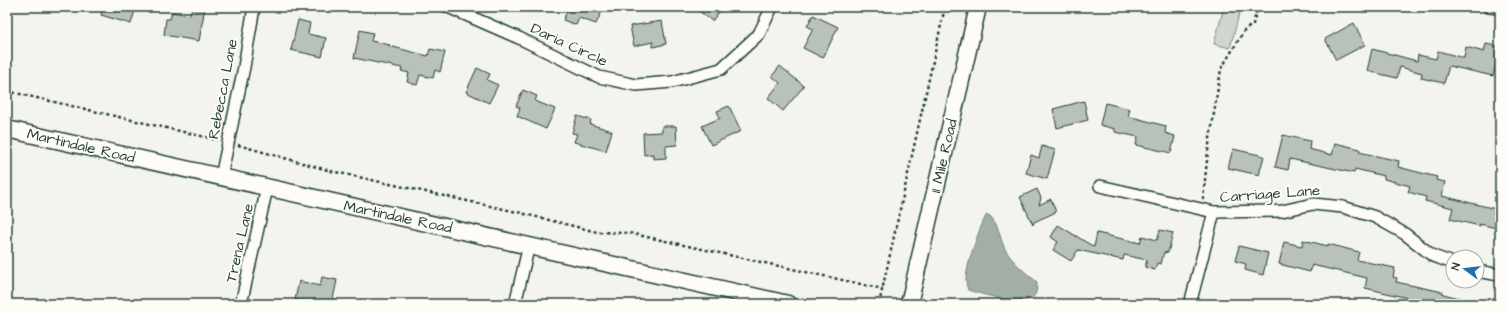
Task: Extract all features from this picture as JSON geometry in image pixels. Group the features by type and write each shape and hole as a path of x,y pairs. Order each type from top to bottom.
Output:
{"street":[{"name":"Rebecca Lane","path":"221,177 244,67 254,7"},
{"name":"Daria Circle","path":"448,7 519,38 599,77 636,85 672,82 720,69 759,34 772,7"},
{"name":"11 Mile Road","path":"909,304 978,7"},
{"path":"1489,7 1500,8"},
{"name":"Martindale Road","path":"7,129 788,304"},
{"name":"Carriage Lane","path":"1100,186 1214,212 1282,210 1313,204 1343,207 1375,217 1405,234 1433,256 1445,260"},
{"name":"Trena Lane","path":"242,304 267,188"},
{"path":"1190,304 1214,212"},
{"path":"515,304 529,245"},
{"path":"1485,272 1500,275"}],"path":[{"path":"880,304 945,7"},
{"path":"1202,210 1208,151 1221,69 1244,31 1253,24 1258,7"},
{"path":"7,91 228,142 330,171 518,212 597,232 629,233 883,289"}],"shaded area":[{"path":"1224,7 1241,7 1230,48 1214,44"},
{"path":"987,214 991,217 997,227 1008,254 1018,266 1037,282 1036,293 1031,299 1018,301 1009,300 968,290 966,280 968,265 977,236"}],"building":[{"path":"103,7 136,7 131,24 101,15"},
{"path":"192,7 205,7 199,41 164,35 166,19 170,19 172,12 190,15"},
{"path":"569,7 604,7 596,24 579,18 576,25 563,20"},
{"path":"694,7 723,7 712,21"},
{"path":"813,15 838,27 823,58 803,48 813,29 807,26"},
{"path":"298,20 310,23 308,34 326,38 322,57 291,50"},
{"path":"662,21 666,44 653,47 653,42 634,46 630,26"},
{"path":"1354,23 1365,45 1336,60 1325,39"},
{"path":"360,30 373,33 371,41 390,45 389,46 428,56 430,49 445,52 440,72 435,70 433,78 420,75 417,85 407,82 409,73 401,71 402,68 354,58"},
{"path":"1486,44 1500,47 1493,76 1449,66 1444,83 1421,78 1422,73 1400,67 1397,78 1367,71 1372,49 1417,61 1418,55 1436,59 1438,51 1464,58 1466,47 1484,52"},
{"path":"780,66 804,86 783,111 768,98 780,83 772,76"},
{"path":"477,68 490,74 487,80 498,85 489,103 466,92"},
{"path":"523,90 537,96 535,101 555,109 546,129 517,116 520,108 516,106"},
{"path":"1084,101 1088,120 1057,128 1053,109"},
{"path":"1105,103 1130,109 1128,116 1166,126 1165,133 1175,136 1171,153 1136,145 1138,137 1115,132 1115,129 1100,125"},
{"path":"729,106 741,131 711,145 702,126 720,118 717,111"},
{"path":"577,116 591,120 590,124 612,131 606,151 574,142 577,134 572,133"},
{"path":"662,126 676,126 677,145 666,146 666,158 653,159 653,154 644,155 643,133 662,132"},
{"path":"1283,135 1310,141 1309,149 1332,155 1335,143 1360,149 1359,152 1399,161 1398,167 1437,177 1436,180 1445,182 1442,196 1500,210 1500,229 1450,219 1453,208 1425,201 1426,197 1408,192 1410,186 1384,179 1384,176 1355,169 1354,173 1290,159 1288,170 1275,167"},
{"path":"1042,146 1055,150 1047,179 1026,173 1031,155 1039,158"},
{"path":"1233,149 1264,156 1259,175 1228,168"},
{"path":"1037,189 1041,198 1039,205 1051,199 1056,212 1034,222 1033,225 1020,197"},
{"path":"1058,225 1094,247 1097,233 1140,243 1142,236 1157,240 1160,230 1173,233 1168,253 1164,252 1161,264 1157,263 1155,270 1145,267 1147,260 1124,255 1123,260 1078,250 1071,261 1053,250 1058,242 1051,237"},
{"path":"1303,240 1328,246 1328,244 1359,252 1357,260 1395,268 1393,277 1397,278 1396,282 1443,292 1443,294 1468,300 1468,304 1407,304 1408,298 1365,288 1367,278 1312,265 1310,272 1279,264 1284,242 1302,246"},
{"path":"1239,246 1268,253 1263,275 1245,270 1246,264 1235,261"},
{"path":"322,277 337,280 332,304 312,304 295,300 299,281 320,286"}]}
